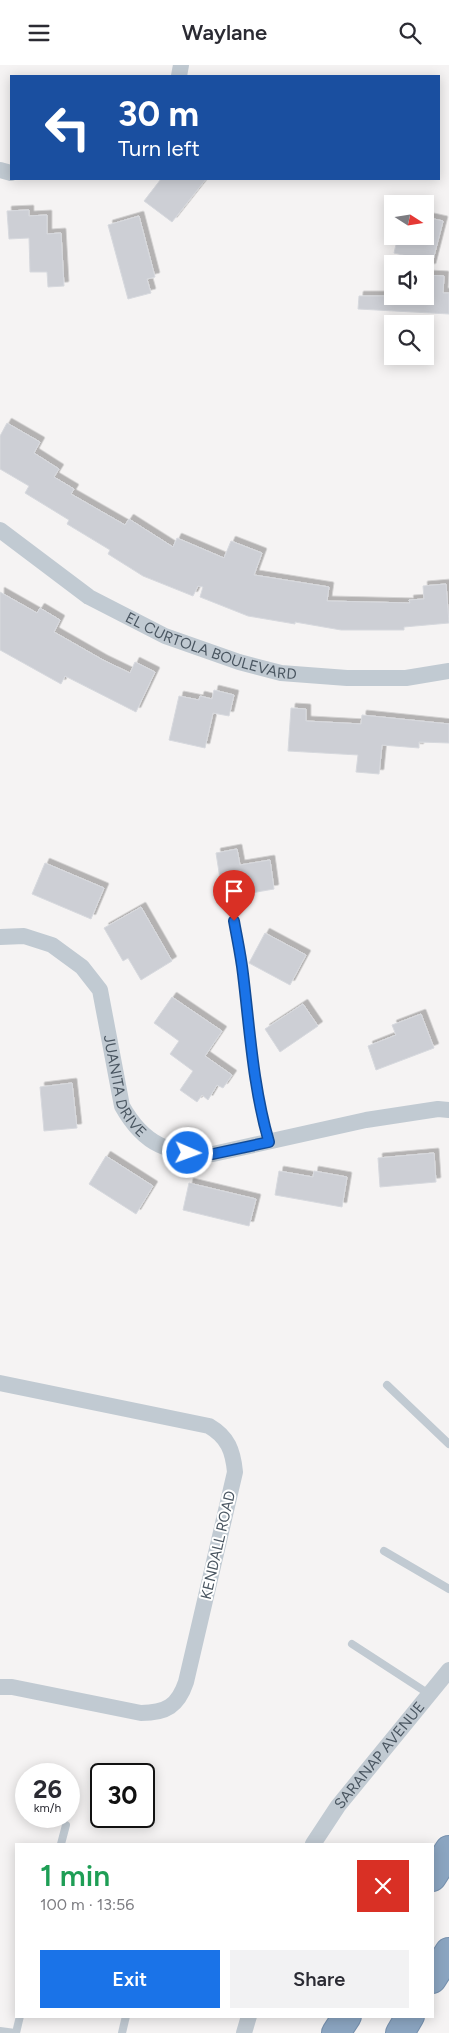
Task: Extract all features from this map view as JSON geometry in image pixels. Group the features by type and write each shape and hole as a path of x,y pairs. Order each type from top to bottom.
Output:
{"highway":[{"path":"434,1874 449,1850"},
{"path":"434,1976 449,1952"},
{"path":"336,2033 346,2018"},
{"path":"400,2033 409,2018"}],"street":[{"name":"EL CURTOLA BOULEVARD","path":"0,530 89,597 165,636 239,662 281,673 347,678 406,678 449,671"},
{"name":"JUANITA DRIVE","path":"0,937 24,936 52,945 82,967 100,990 122,1106 131,1123 144,1136 173,1150 213,1154 382,1117 438,1109 449,1110"},
{"name":"KENDALL ROAD","path":"0,1383 209,1426 220,1433 228,1443 234,1458 235,1472 182,1696 171,1706 158,1713 141,1713 12,1687 0,1687"},
{"name":"SARANAP AVENUE","path":"314,1843 338,1806 449,1670"},
{"path":"244,2033 248,2018"}],"lane":[{"path":"234,921 243,972 259,1109 269,1142"},
{"path":"387,1385 449,1444"},
{"path":"384,1551 449,1589"},
{"path":"352,1644 429,1694"},
{"path":"61,1843 65,1828"},
{"path":"0,2031 15,2033 19,2018"},
{"path":"122,2033 126,2018"}],"building":[{"path":"160,180 205,180 172,222 144,201"},
{"path":"29,210 29,216 47,215 47,234 61,233 64,286 48,287 47,272 30,272 29,238 9,239 7,211"},
{"path":"139,216 155,277 147,279 151,293 128,299 108,225"},
{"path":"434,219 443,221 434,256 394,253 396,245 434,245"},
{"path":"434,275 444,276 443,293 449,293 449,314 358,309 359,296 384,296 384,305 434,305"},
{"path":"7,423 40,442 34,453 59,469 54,477 74,489 71,494 125,525 129,519 173,547 177,538 224,558 231,541 262,553 254,575 329,587 327,601 410,603 409,600 424,599 423,586 446,584 449,623 404,627 404,630 341,630 295,622 295,624 248,616 200,597 203,587 198,586 193,596 143,576 108,554 110,550 67,524 69,520 25,493 29,486 0,469 0,436"},
{"path":"0,592 37,613 40,608 60,620 54,632 103,660 130,673 135,662 155,672 136,712 65,676 61,684 0,650"},
{"path":"214,690 234,695 229,716 213,713 205,748 169,740 179,696 199,700 200,696 212,699"},
{"path":"291,708 306,709 306,721 361,724 362,715 449,724 449,743 419,742 419,748 382,745 379,774 356,772 358,755 288,751"},
{"path":"237,849 240,865 270,860 274,889 223,898 216,853"},
{"path":"45,863 104,888 91,919 32,894"},
{"path":"141,907 172,961 141,980 128,958 123,961 104,928"},
{"path":"265,933 306,955 290,985 249,963"},
{"path":"172,997 222,1031 205,1056 232,1075 223,1088 217,1085 208,1100 202,1095 197,1102 180,1090 193,1071 170,1054 179,1041 154,1023"},
{"path":"303,1004 318,1026 280,1052 265,1029"},
{"path":"421,1014 434,1048 376,1070 368,1046 396,1035 392,1025"},
{"path":"72,1083 77,1128 44,1131 40,1087"},
{"path":"434,1153 436,1182 380,1187 378,1158"},
{"path":"106,1156 153,1186 136,1214 89,1184"},
{"path":"279,1171 313,1177 314,1171 347,1177 342,1207 275,1195"},
{"path":"189,1183 256,1199 249,1226 183,1210"}],"route":[{"path":"188,1153 213,1154 269,1142 259,1109 243,972 234,921"}]}
